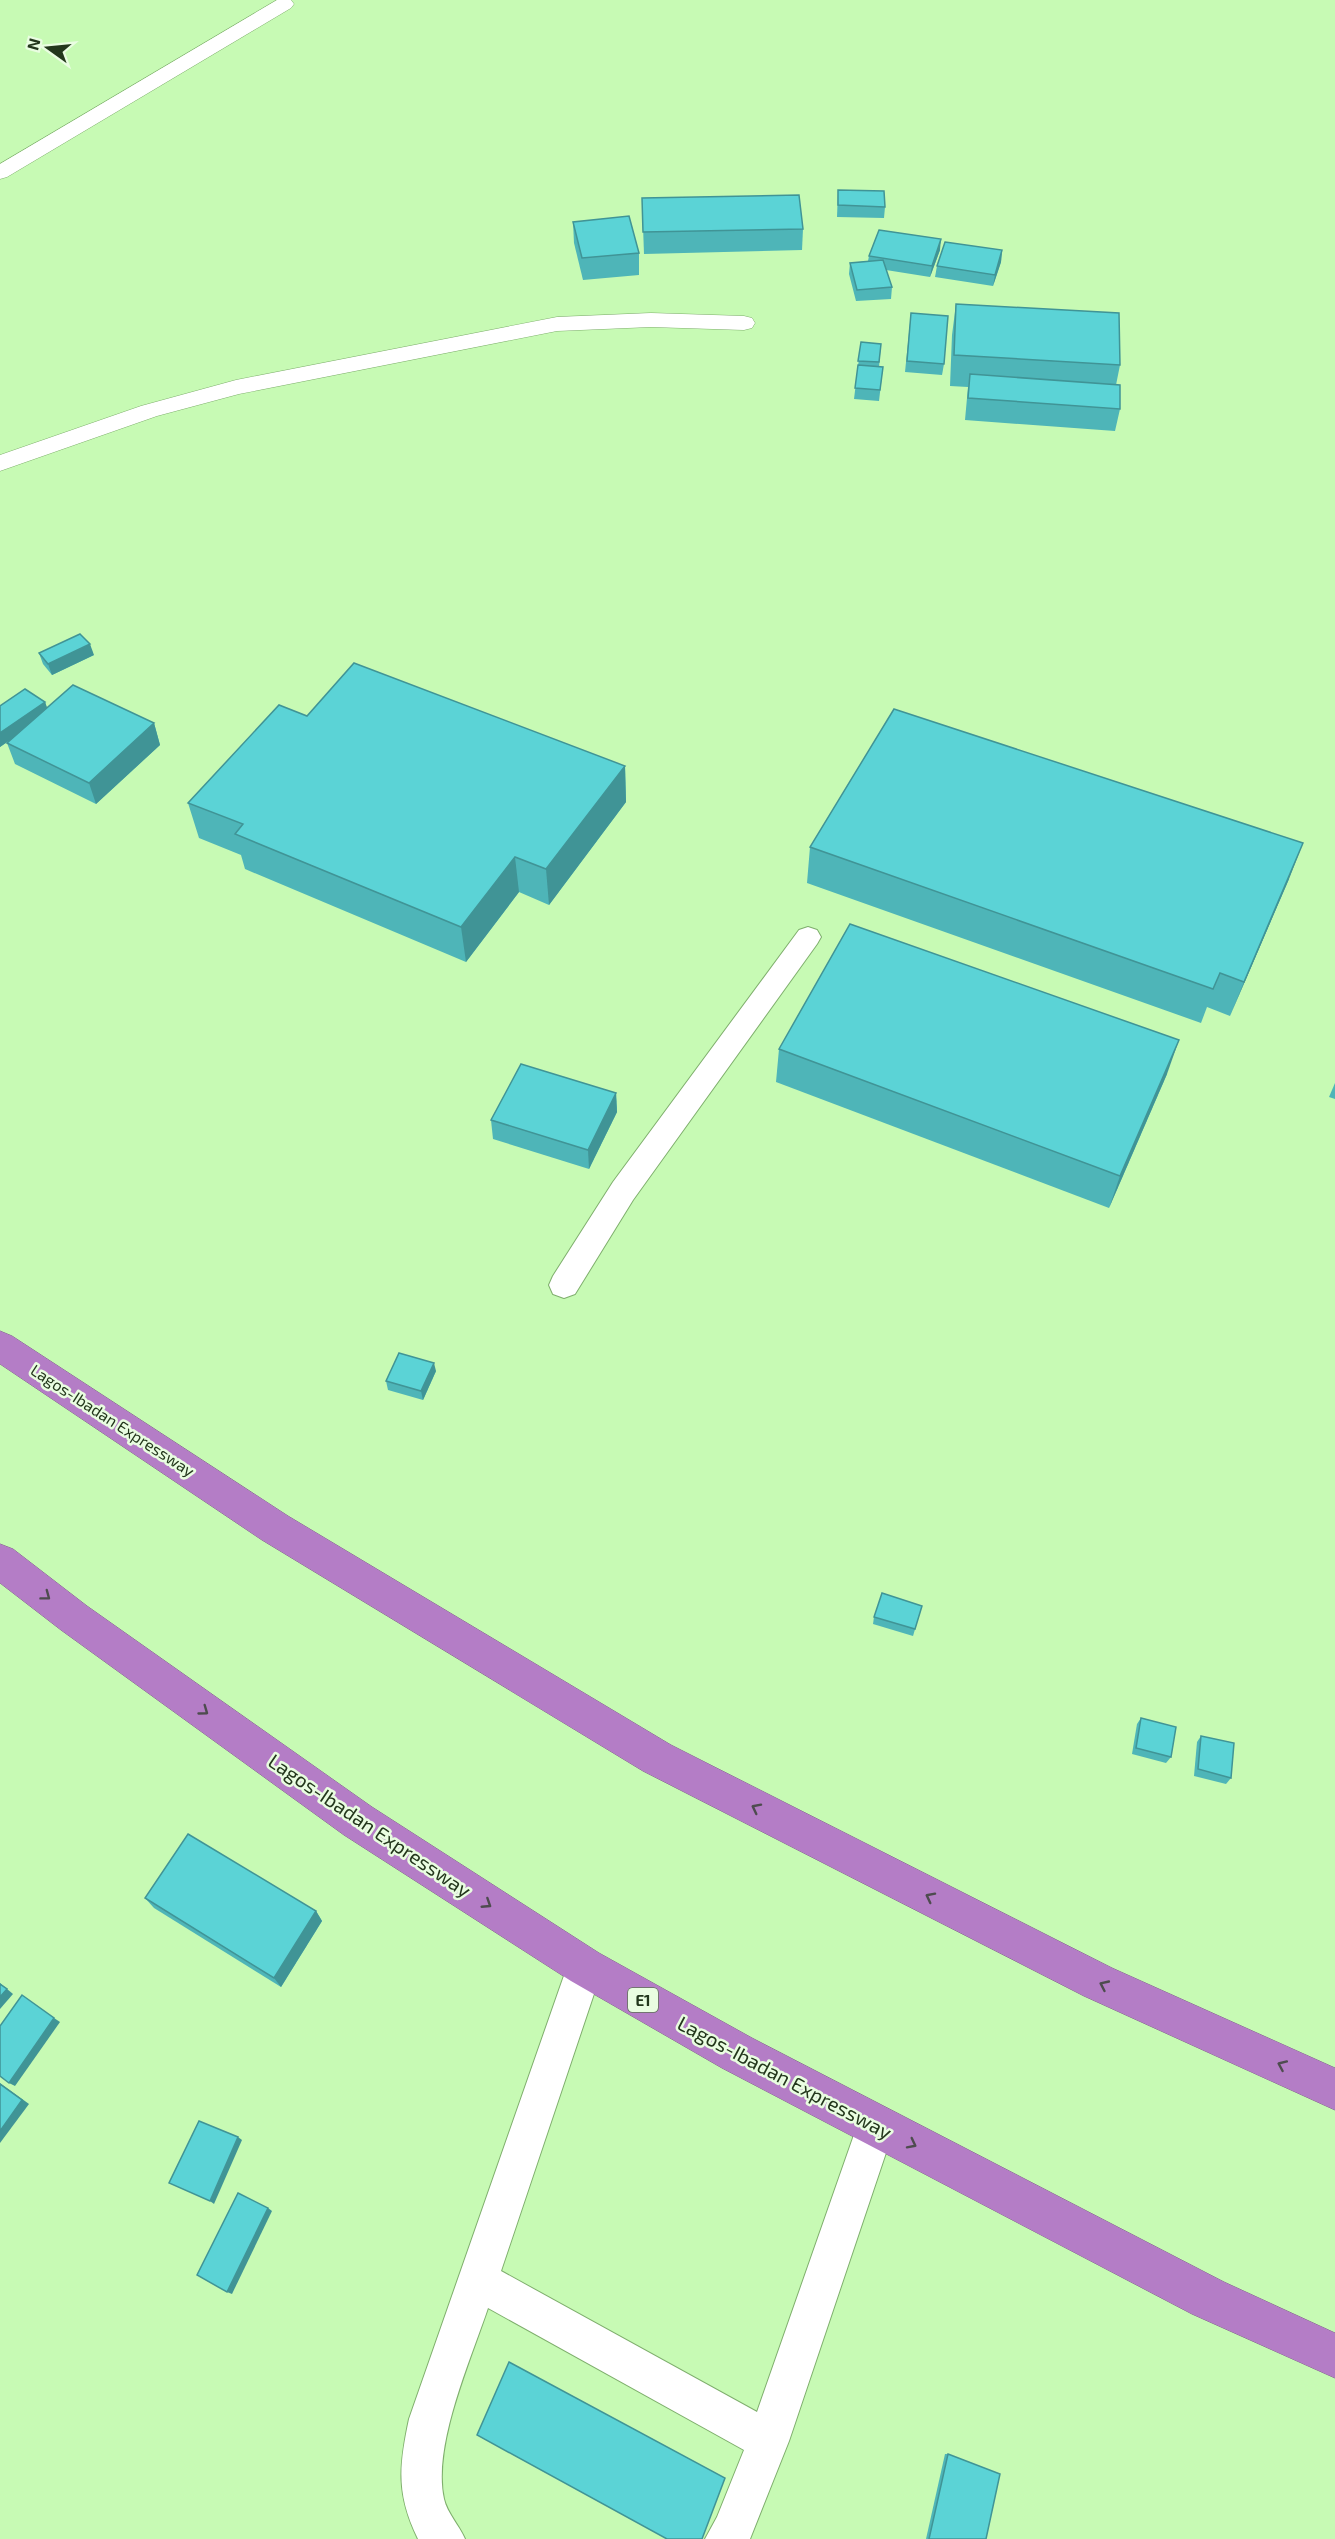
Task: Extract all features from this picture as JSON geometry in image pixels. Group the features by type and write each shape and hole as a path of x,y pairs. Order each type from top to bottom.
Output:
{"highway":[{"name":"Lagos-Ibadan Expressway","path":"0,1346 275,1528 657,1758 1098,1982 1335,2089"},
{"name":"Lagos-Ibadan Expressway","path":"0,1561 74,1618 358,1821 585,1967 737,2053 876,2126 1208,2298 1335,2356"}],"street":[{"path":"0,173 284,4"},
{"path":"0,463 149,411 236,387 557,324 651,320 744,323"}],"lane":[{"path":"564,1285 636,1173 808,937"},
{"path":"444,2539 422,2505 421,2462 430,2419 585,1967"},
{"path":"726,2539 732,2532 768,2441 876,2126"},
{"path":"477,2280 768,2441"}],"building":[{"path":"838,190 884,191 885,207 838,205"},
{"path":"799,195 803,229 643,232 642,198"},
{"path":"629,216 639,253 582,258 573,222"},
{"path":"879,230 941,239 932,266 869,256"},
{"path":"945,242 1002,250 995,275 937,266"},
{"path":"883,260 892,287 857,290 850,263"},
{"path":"956,304 1119,313 1120,365 954,355"},
{"path":"911,313 948,316 944,364 907,361"},
{"path":"861,342 881,344 879,362 858,361"},
{"path":"858,365 883,367 880,390 855,388"},
{"path":"970,374 1120,385 1120,409 968,398"},
{"path":"80,634 90,644 48,664 39,653"},
{"path":"354,663 625,766 546,869 515,857 461,927 235,834 243,824 188,803 279,705 307,716"},
{"path":"73,685 154,723 89,783 7,743"},
{"path":"25,689 45,702 0,733 0,706"},
{"path":"894,709 1303,843 1244,982 1220,973 1213,989 810,847"},
{"path":"850,924 1179,1040 1120,1176 779,1049"},
{"path":"521,1064 616,1093 588,1150 491,1120"},
{"path":"399,1353 434,1363 421,1391 386,1381"},
{"path":"882,1593 922,1606 915,1629 874,1617"},
{"path":"1141,1718 1176,1727 1171,1757 1136,1748"},
{"path":"1201,1736 1234,1743 1231,1778 1198,1769"},
{"path":"188,1834 316,1911 274,1978 145,1898"},
{"path":"0,1984 7,1989 0,1997"},
{"path":"22,1995 54,2018 9,2083 0,2076 0,2026"},
{"path":"0,2084 22,2100 0,2131"},
{"path":"199,2121 238,2137 210,2201 169,2183"},
{"path":"238,2193 268,2208 227,2292 197,2275"},
{"path":"509,2362 725,2478 702,2539 667,2539 477,2435"},
{"path":"948,2454 1000,2474 986,2539 929,2539"}]}
